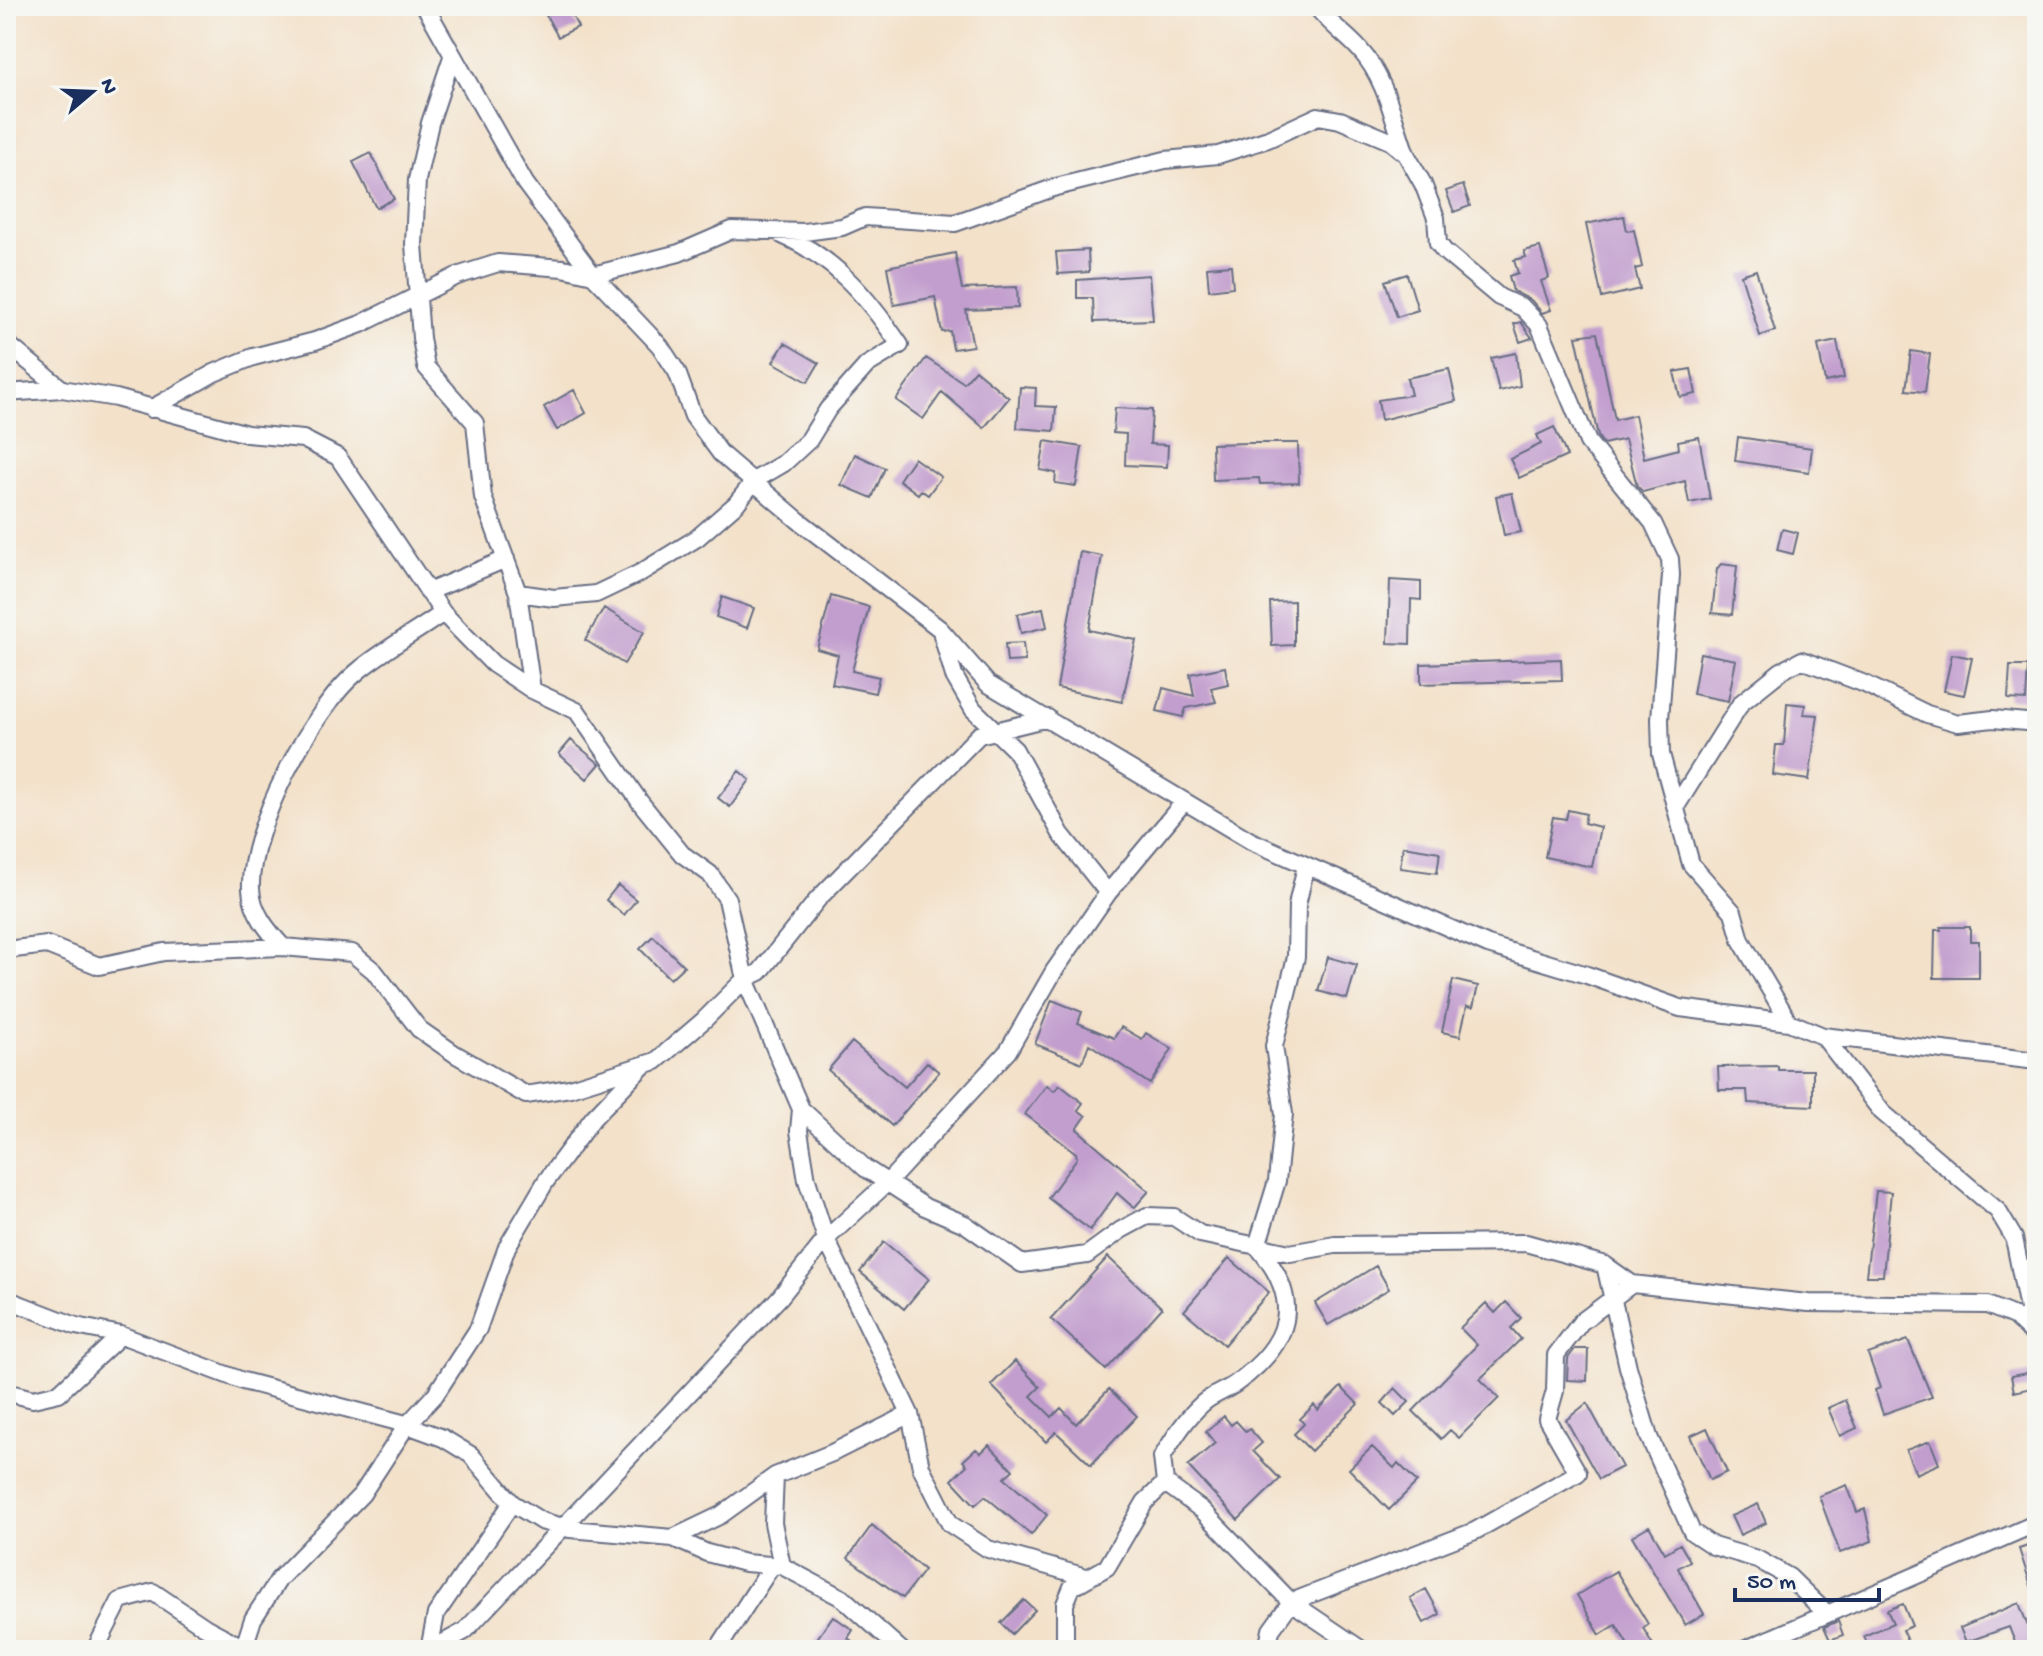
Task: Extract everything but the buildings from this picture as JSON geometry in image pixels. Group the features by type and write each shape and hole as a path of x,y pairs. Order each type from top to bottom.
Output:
{"street":[{"path":"425,6 525,183 593,275 660,346 677,372 693,416 721,454 798,520 940,629 988,684 1251,841 1488,945 1680,1008 1789,1022 1823,1036 2037,1061"},
{"path":"1316,6 1331,26 1360,50 1382,82 1406,154"},
{"path":"452,57 430,123 417,180 414,244 426,367 475,423 483,497 518,593 532,690"},
{"path":"151,409 214,373 253,357 315,341 361,324 417,294 498,263 563,268 593,275 679,253 732,230 779,233 842,227 865,217 955,223 1056,187 1165,160 1218,155 1318,116 1352,125 1390,141 1406,154 1416,167 1436,218 1438,243 1458,266 1499,297 1523,308 1539,325 1588,442 1653,523 1670,559 1660,719 1661,754 1691,864 1733,912 1741,940 1789,1022"},
{"path":"518,593 554,598 596,594 640,573 697,538 736,504 755,480 784,463 809,440 828,409 867,365 900,345 839,268 810,247 779,233"},
{"path":"6,343 62,389"},
{"path":"6,393 62,389 116,398 247,434 303,439 338,457 443,613 493,664 532,690 577,711 640,802 682,854 710,874 727,899 745,979 801,1109 865,1168 925,1207 965,1224 1022,1264 1087,1255 1121,1230 1147,1216 1174,1217 1200,1234 1290,1253 1335,1245 1526,1243 1605,1265 1632,1284 1808,1303 1987,1305 2014,1316 2035,1339"},
{"path":"428,592 506,559"},
{"path":"283,947 264,926 251,891 256,837 298,751 334,695 356,673 443,613"},
{"path":"940,629 954,676 973,709 1015,750 1061,834 1108,893"},
{"path":"1677,805 1741,703 1781,671 1802,660 1865,684 1927,714 1958,723 1993,719 2037,723"},
{"path":"6,950 47,945 99,966 164,952 283,947 352,953 374,971 419,1029 455,1054 526,1095 570,1088 656,1061 745,979 760,972 818,899 979,735 1048,718"},
{"path":"430,1650 465,1631 780,1297 826,1239 889,1181 1008,1051 1054,971 1108,893 1183,803"},
{"path":"1257,1246 1277,1181 1284,1114 1274,1046 1296,957 1297,905 1306,866"},
{"path":"1823,1036 1882,1112 1998,1211 2014,1238 2035,1339"},
{"path":"95,1650 120,1601 153,1592 245,1649 253,1619 279,1579 362,1494 407,1425 435,1395 478,1329 507,1247 546,1181 593,1118 644,1065"},
{"path":"801,1109 799,1131 807,1180 826,1239 910,1414 921,1467 950,1524 988,1549 1086,1577"},
{"path":"1257,1246 1279,1272 1286,1303 1282,1331 1273,1352 1234,1384 1205,1402 1183,1425 1162,1457 1165,1483 1202,1510 1291,1602 1362,1650"},
{"path":"1605,1265 1649,1437 1692,1532 1713,1546 1757,1559 1789,1577 1827,1614"},
{"path":"1267,1650 1271,1630 1291,1602 1475,1531 1578,1473 1547,1419 1555,1391 1556,1355 1581,1322 1632,1284"},
{"path":"6,1299 76,1326 121,1335 243,1381 407,1425 443,1438 471,1455 512,1503 541,1521 563,1528 673,1538 707,1553 777,1567 844,1599 901,1650"},
{"path":"6,1392 33,1399 59,1393 121,1335"},
{"path":"673,1538 721,1515 775,1476 832,1453 910,1414"},
{"path":"717,1650 777,1567 773,1523 775,1476"},
{"path":"1065,1650 1065,1604 1072,1587 1107,1567 1145,1502 1165,1483"},
{"path":"430,1650 436,1614 512,1503"},
{"path":"1744,1650 2037,1523"}]}
